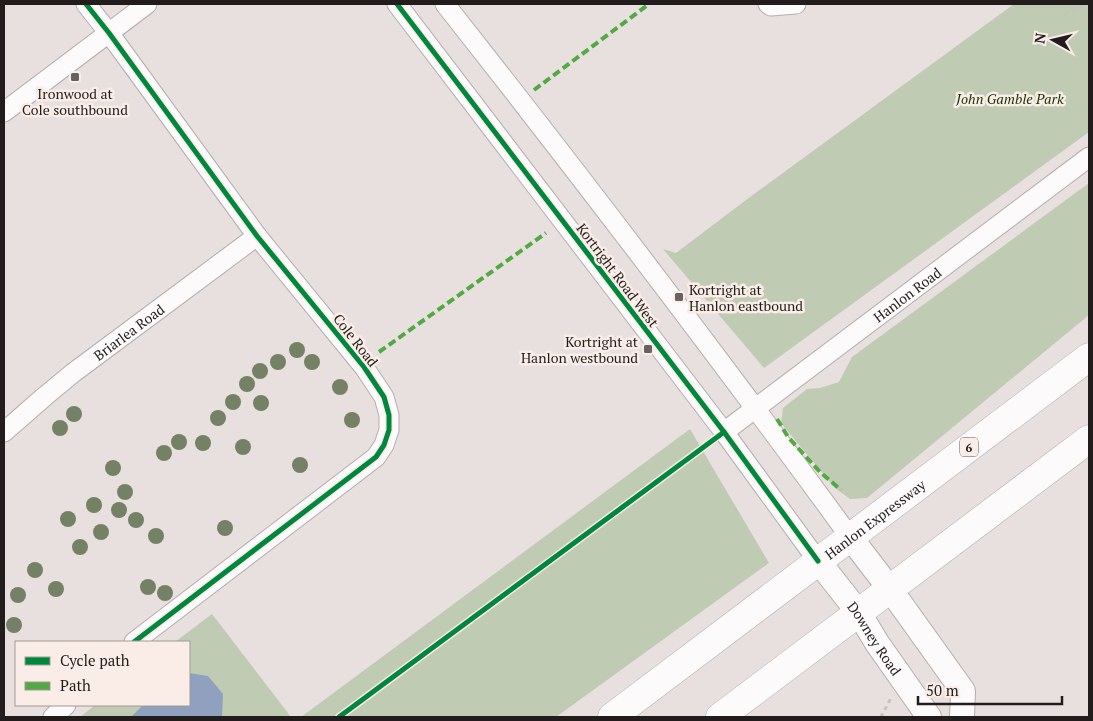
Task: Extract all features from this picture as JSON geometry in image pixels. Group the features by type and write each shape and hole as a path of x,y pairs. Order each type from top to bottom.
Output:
{"highway":[{"name":"Hanlon Expressway","path":"612,717 1089,357"},
{"path":"720,717 1089,439"}],"main road":[{"name":"Kortright Road West","path":"850,537 890,589"},
{"name":"Downey Road","path":"818,561 859,613 930,717"},
{"path":"890,589 963,691 962,717"}],"street":[{"name":"Cole Road","path":"86,4 257,236 364,367 384,397 390,415 389,430 384,445 376,457 135,641"},
{"path":"4,112 147,4"},
{"name":"Kortright Road West","path":"397,4 724,432 818,561"},
{"name":"Kortright Road West","path":"445,4 756,408 850,537"},
{"path":"768,4 771,6 796,4"},
{"name":"Hanlon Road","path":"724,432 1089,157"},
{"name":"Briarlea Road","path":"4,432 74,373 257,236"},
{"path":"53,717 65,706"}],"path":[{"path":"1064,14 1084,4"}],"green space":[{"name":"John Gamble Park","path":"1014,4 1089,4 1089,132 764,368 663,249 676,253"},
{"path":"1089,183 1089,315 867,498 850,499 835,488 781,423 783,408 807,389 820,388 839,382 852,357"},
{"path":"690,429 769,563 556,717 301,717"},
{"path":"212,614 291,717 80,717 94,706 190,706 190,641 176,641"}],"water":[{"path":"190,673 208,676 223,694 222,717 131,717 142,706 190,706"}],"marked path":[{"path":"534,90 649,4"},
{"path":"379,352 546,233"},
{"path":"777,419 788,437 820,472 841,490"}],"cycle path":[{"path":"86,4 257,236 364,367 384,397 389,415 389,430 384,445 376,457 135,641"},
{"path":"397,4 724,432 818,561"},
{"path":"339,717 724,432"}],"place":[{"name":"Ironwood at Cole southbound","path":"75,77"},
{"name":"Kortright at Hanlon eastbound","path":"679,297"},
{"name":"Kortright at Hanlon westbound","path":"648,349"}]}
